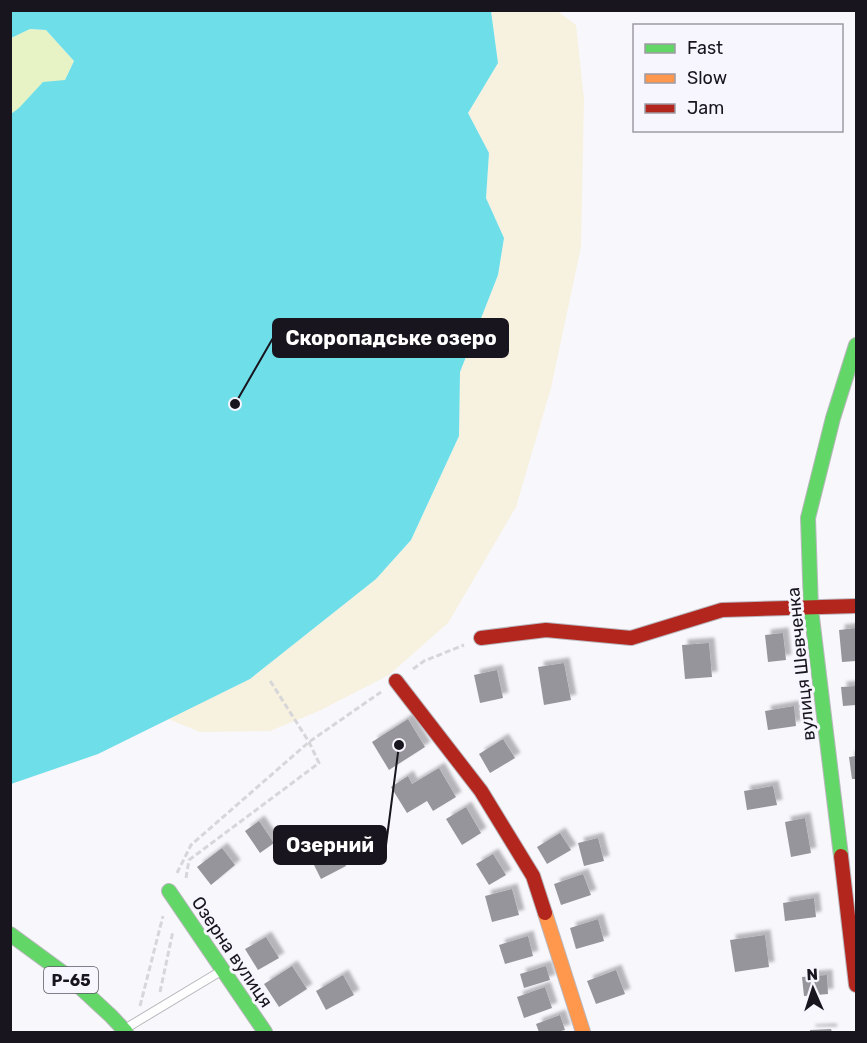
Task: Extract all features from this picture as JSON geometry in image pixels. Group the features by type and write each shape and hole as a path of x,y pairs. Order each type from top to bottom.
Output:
{"street":[{"name":"вулиця Шевченка","path":"856,345 833,418 808,518 811,609 856,986"},
{"path":"481,638 546,630 631,638 723,610 856,606"},
{"path":"396,681 481,791 533,876 583,1032"},
{"name":"Озерна вулиця","path":"169,891 265,1032"},
{"name":"Р-65","path":"10,934 45,958 129,1028"}],"lane":[{"path":"129,1028 222,970"}],"path":[{"path":"129,1028 169,891 191,845 309,742 424,661 481,638"},
{"path":"186,880 189,860 319,763 309,742 269,679"},
{"path":"159,997 170,942 180,909"}],"green space":[{"path":"30,29 46,30 74,61 65,80 11,114 11,38"}],"sand":[{"path":"491,11 557,11 576,25 584,99 581,247 551,388 516,507 448,623 389,675 319,711 270,731 200,732 168,719 250,679 376,579 411,540 459,436 460,372 498,275 504,238 486,198 489,153 468,113 498,63"}],"water":[{"path":"10,11 491,11 498,63 468,113 489,153 486,198 504,238 498,275 460,372 459,436 411,540 376,579 250,679 98,754 11,784 11,114 43,82 65,80 74,61 46,30 30,29 11,38"}],"building":[{"path":"856,628 856,661 842,662 839,630"},
{"path":"783,633 786,660 768,662 765,635"},
{"path":"709,643 712,677 685,679 682,645"},
{"path":"564,663 571,700 544,705 538,667"},
{"path":"497,670 503,698 480,703 474,675"},
{"path":"856,686 856,705 843,706 841,687"},
{"path":"794,706 796,726 768,730 765,711"},
{"path":"408,719 425,747 389,770 372,742"},
{"path":"503,739 515,758 490,773 479,754"},
{"path":"856,756 856,779 852,779 849,757"},
{"path":"439,768 456,797 433,811 427,801 407,813 391,787 408,776 412,784"},
{"path":"773,786 777,805 747,810 744,791"},
{"path":"466,807 481,833 462,845 446,819"},
{"path":"805,818 811,853 791,857 785,822"},
{"path":"259,821 274,843 260,853 245,831"},
{"path":"560,833 571,850 547,864 537,847"},
{"path":"331,835 346,866 321,879 305,847"},
{"path":"598,838 604,861 584,866 578,843"},
{"path":"222,848 235,865 211,885 197,867"},
{"path":"493,854 506,875 489,885 476,864"},
{"path":"583,874 591,895 561,905 554,884"},
{"path":"512,889 519,915 492,922 485,896"},
{"path":"814,898 816,917 785,921 783,903"},
{"path":"598,919 604,941 576,949 570,928"},
{"path":"765,935 769,967 735,972 730,940"},
{"path":"528,936 533,956 505,964 499,945"},
{"path":"266,937 279,958 258,970 245,949"},
{"path":"292,966 307,989 279,1007 264,984"},
{"path":"546,966 550,980 524,988 520,974"},
{"path":"616,970 625,994 596,1004 587,981"},
{"path":"343,975 354,995 326,1010 316,991"},
{"path":"827,975 828,994 804,996 802,977"},
{"path":"545,987 552,1008 524,1018 517,997"},
{"path":"560,1015 565,1030 539,1032 536,1024"},
{"path":"831,1029 832,1032 810,1032 810,1030"}],"traffic: fast":[{"path":"841,856 811,609 808,518 833,418 856,345"},
{"path":"169,891 265,1032"},
{"path":"10,934 70,978 126,1032"}],"traffic: slow":[{"path":"545,913 583,1032"}],"traffic: jam":[{"path":"481,638 546,630 631,638 722,610 856,606"},
{"path":"396,681 481,791 533,876 545,913"},
{"path":"841,856 856,985"}],"place":[{"name":"Скоропадське озеро","path":"235,404"},
{"name":"Озерний","path":"399,745"}]}
